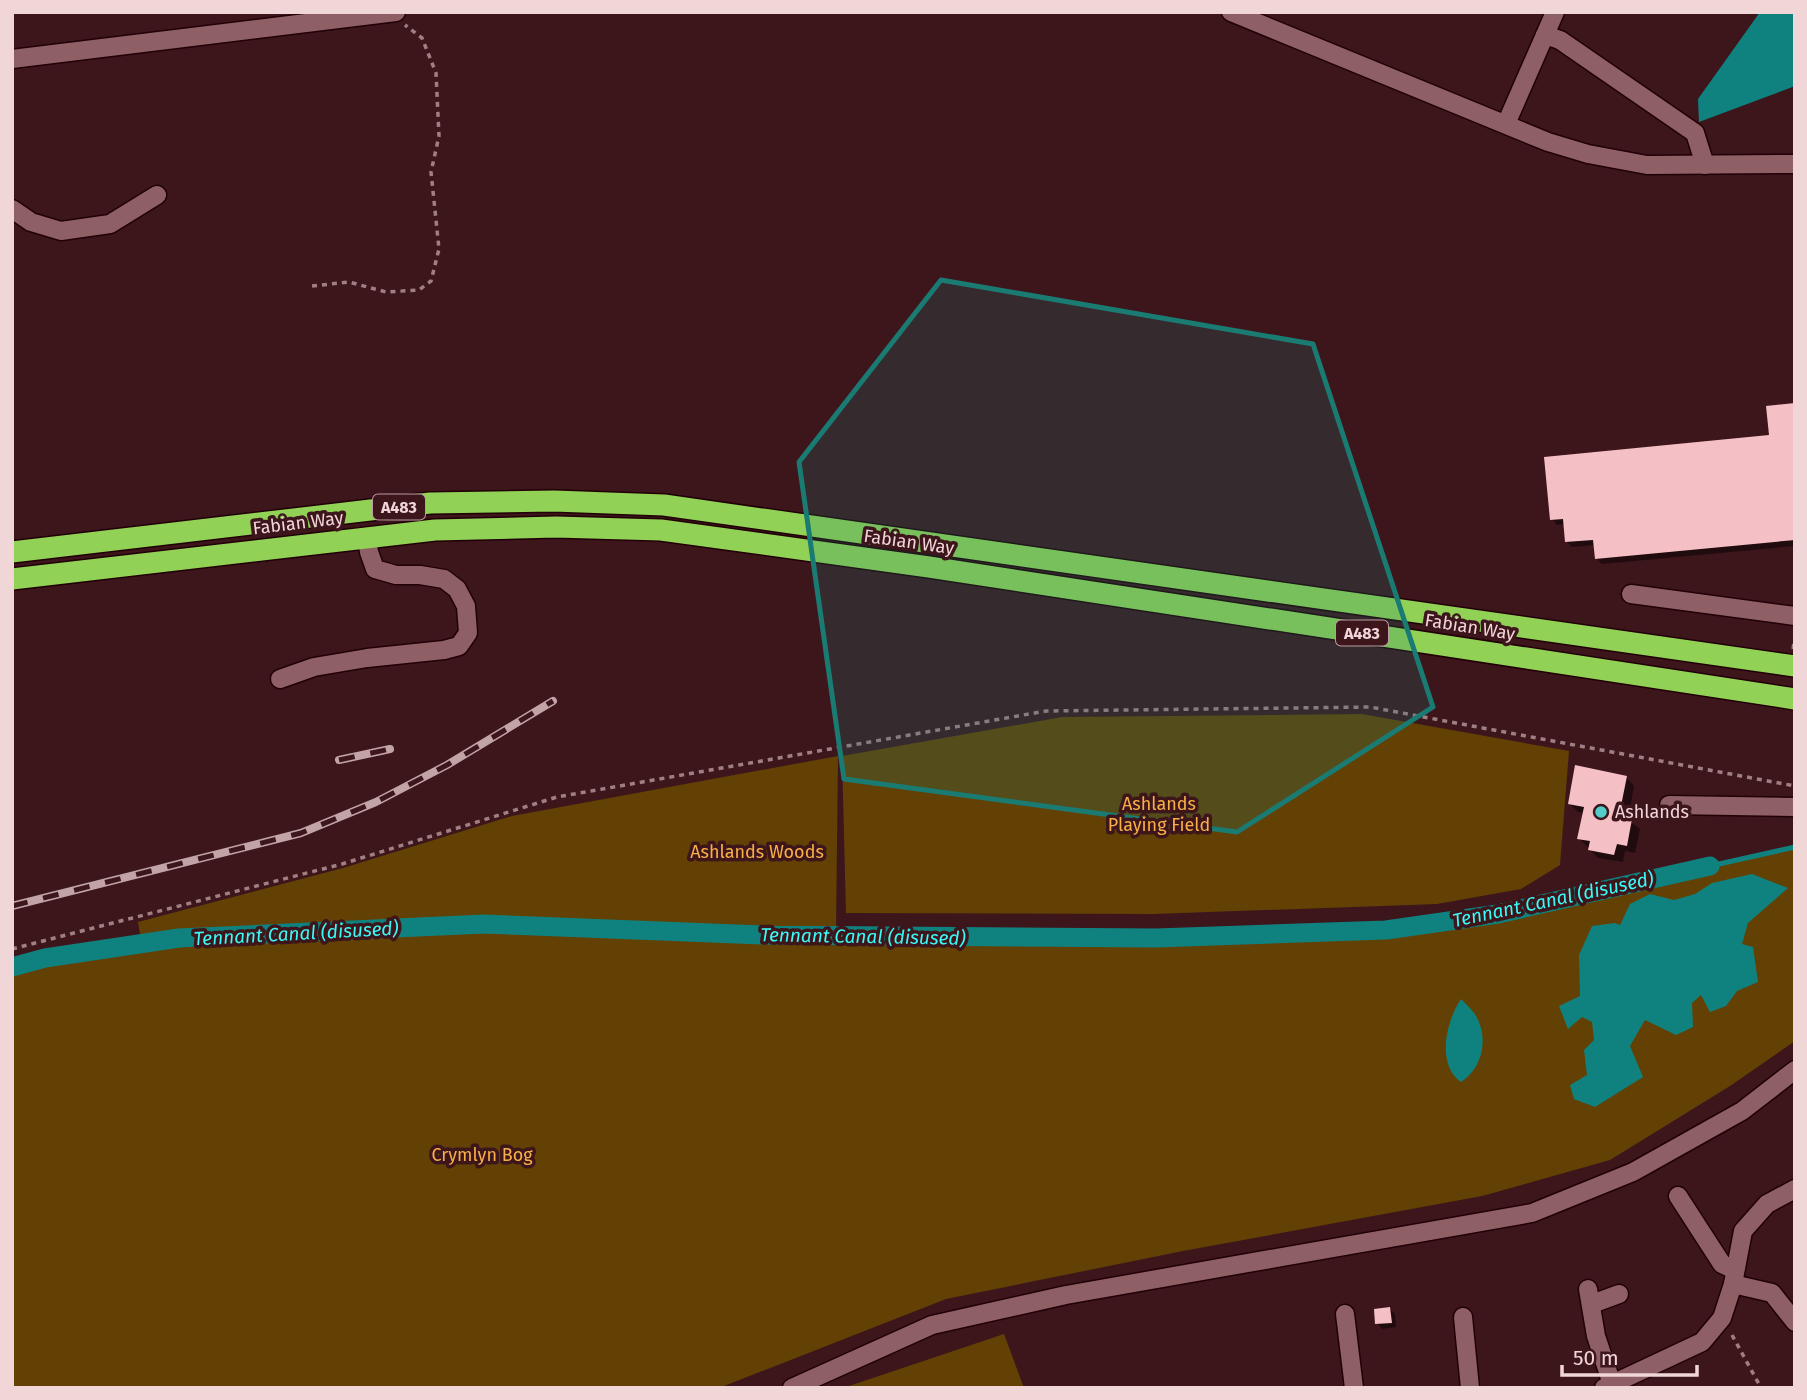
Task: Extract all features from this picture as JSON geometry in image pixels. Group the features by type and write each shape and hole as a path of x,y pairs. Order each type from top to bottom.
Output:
{"highway":[{"name":"Fabian Way","path":"12,552 430,503 554,501 664,505 1795,666"},
{"name":"Fabian Way","path":"12,579 435,530 556,527 661,530 929,567 1795,699"}],"street":[{"path":"12,59 396,12"},
{"path":"1231,12 1548,142 1588,154 1647,165 1795,164"},
{"path":"1506,124 1555,12"},
{"path":"1545,34 1560,40 1695,133 1705,165"},
{"path":"12,209 31,222 61,231 110,223 157,195"},
{"path":"280,678 327,665 367,658 444,650 460,646 468,634 466,606 457,589 444,579 396,575 375,569 367,538"},
{"path":"1631,594 1795,616"},
{"path":"1669,805 1795,807"},
{"path":"792,1388 932,1325 1066,1295 1532,1213 1633,1172 1742,1111 1795,1069"},
{"path":"1619,1294 1590,1297 1608,1386 1702,1342 1722,1318 1743,1231 1767,1204 1795,1188"},
{"path":"1678,1196 1722,1264 1734,1277 1772,1293 1795,1322"},
{"path":"1345,1314 1354,1388"},
{"path":"1462,1317 1470,1388"}],"path":[{"path":"313,286 349,282 386,292 419,290 431,281 439,250 431,172 439,136 436,73 422,38 389,13"},
{"path":"12,950 342,864 557,797 1046,711 1370,707 1795,786"},
{"path":"1722,1318 1760,1386"}],"highlighted area":[{"path":"941,280 1313,344 1433,707 1237,832 844,779 799,462"}],"green space":[{"name":"Ashlands Playing Field","path":"1362,714 1569,751 1560,865 1521,889 1437,904 1153,914 846,913 842,756 1062,717"},
{"name":"Ashlands Woods","path":"838,756 836,933 484,921 179,935 141,941 138,922 343,868 512,816"},
{"name":"Crymlyn Bog","path":"1795,847 1795,1041 1730,1086 1610,1160 1482,1196 1183,1251 946,1299 719,1388 12,1388 12,967 45,958 179,938 484,924 762,935 1155,938 1386,930 1498,914"},
{"path":"1004,1334 1024,1388 843,1388"}],"water":[{"path":"1760,12 1795,12 1795,86 1699,122 1698,99"},
{"path":"1752,874 1788,888 1748,923 1742,944 1753,947 1758,982 1737,991 1726,1006 1710,1012 1701,995 1692,1003 1693,1027 1676,1035 1645,1020 1630,1046 1643,1077 1595,1107 1574,1099 1570,1085 1587,1075 1584,1050 1594,1040 1592,1022 1582,1017 1568,1029 1559,1006 1580,996 1579,955 1592,926 1615,923 1620,925 1630,904 1650,894 1674,900 1695,894 1712,883"},
{"path":"1461,999 1478,1019 1483,1039 1477,1064 1461,1082 1448,1065 1446,1042 1451,1019"}],"building":[{"path":"1795,403 1795,540 1595,559 1593,540 1565,542 1563,519 1550,520 1544,457 1769,435 1766,406"},
{"name":"Ashlands","path":"1575,765 1627,776 1619,816 1632,819 1627,846 1617,844 1614,855 1588,850 1590,841 1577,839 1584,807 1568,804"},
{"path":"1390,1307 1392,1323 1375,1324 1374,1309"}],"waterway":[{"path":"1710,866 1795,847"},
{"name":"Tennant Canal (disused)","path":"12,967 45,958 179,938 484,924 762,935 1156,938 1386,930 1498,914 1710,866"}],"railway":[{"path":"12,906 301,833 376,802 447,765 553,701"},
{"path":"339,760 390,749"}],"place":[{"name":"Ashlands","path":"1601,812"}]}
